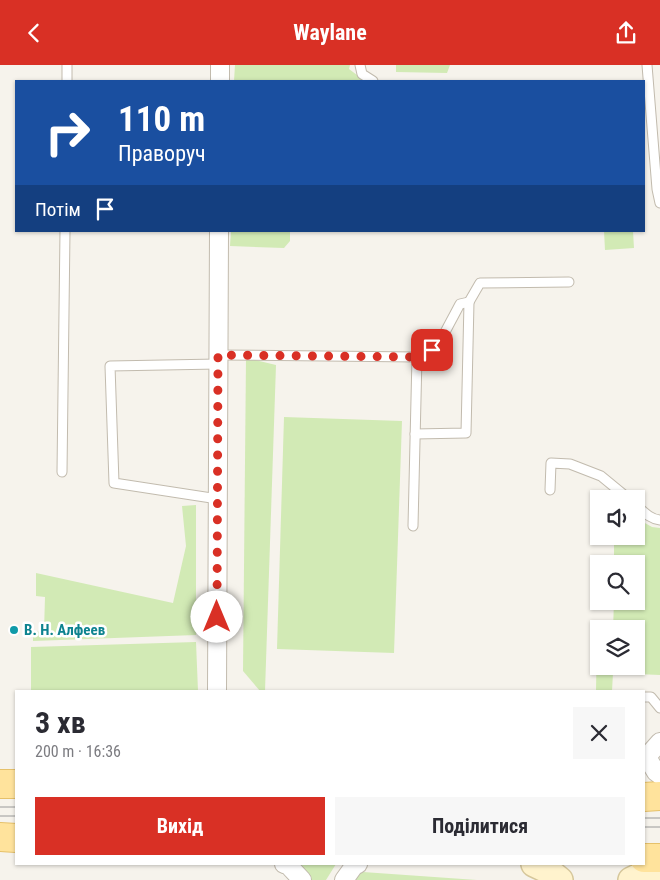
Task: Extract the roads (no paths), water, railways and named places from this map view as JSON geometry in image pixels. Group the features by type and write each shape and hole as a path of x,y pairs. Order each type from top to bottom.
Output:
{"main road":[{"path":"0,783 15,784"},
{"path":"645,797 660,797"},
{"path":"0,837 15,838"},
{"path":"645,858 660,858"},
{"path":"536,865 549,871 560,880"},
{"path":"632,880 660,866"}],"street":[{"path":"220,65 220,80"},
{"path":"217,690 219,232"},
{"path":"652,753 656,772 660,775"},
{"path":"288,865 302,880"},
{"path":"344,880 357,865"}],"lane":[{"path":"67,80 68,65"},
{"path":"360,65 362,74 371,80"},
{"path":"647,65 657,189 660,203"},
{"path":"62,472 65,232"},
{"path":"415,434 466,433 469,302 480,283 569,282"},
{"path":"218,499 114,483 110,366 218,359 417,357 432,350 444,334 460,304 469,302"},
{"path":"413,526 417,357"},
{"path":"550,490 550,463 570,464 601,476 617,490"},
{"path":"645,513 660,520"},
{"path":"645,697 651,697 660,708"}],"tram line":[{"path":"0,807 15,807"},
{"path":"0,816 15,816"},
{"path":"645,818 660,818"},
{"path":"645,827 660,827"}],"place":[{"name":"В. Н. Алфеев","path":"14,630"}]}
